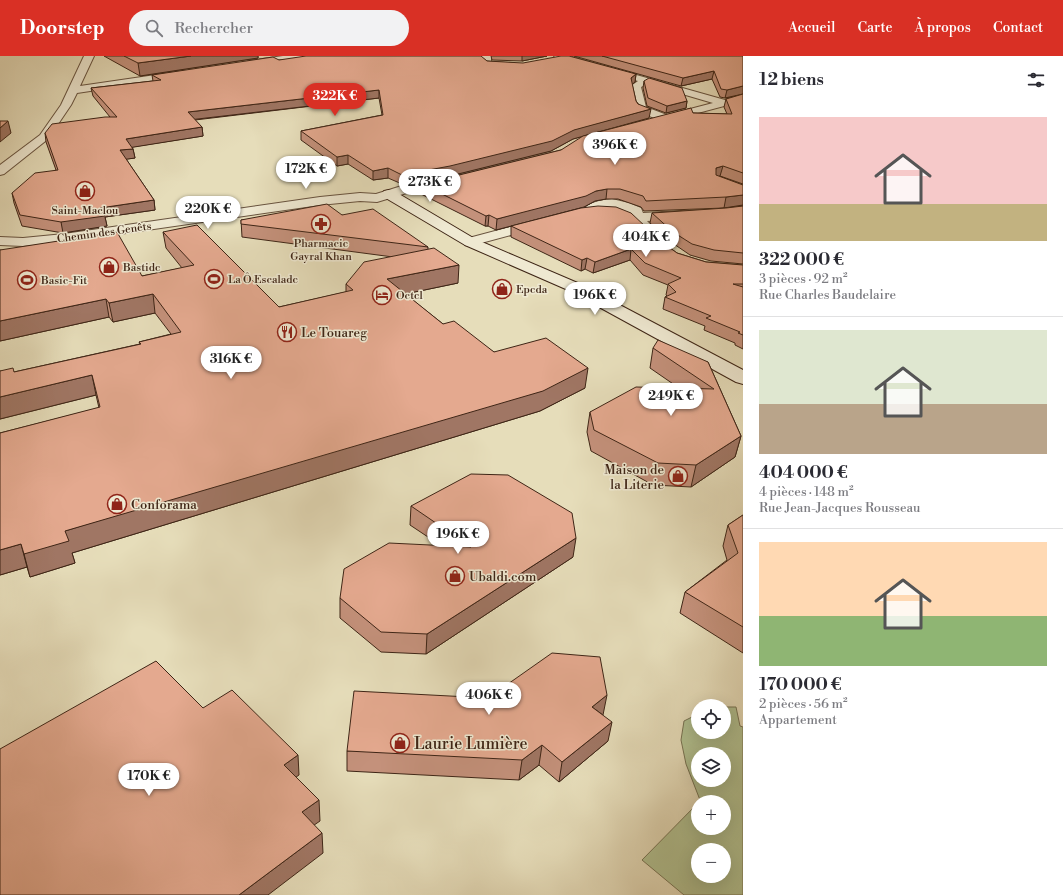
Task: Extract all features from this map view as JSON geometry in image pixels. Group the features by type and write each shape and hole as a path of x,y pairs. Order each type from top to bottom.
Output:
{"street":[{"path":"0,171 44,137 66,105 89,56"},
{"path":"238,66 302,56"},
{"path":"486,56 487,64 522,66"},
{"path":"558,58 648,81 743,108"},
{"path":"73,90 192,73"},
{"path":"648,81 636,86 642,109 666,119"},
{"path":"648,123 743,98"},
{"path":"462,177 408,188 383,196 387,205 426,224 464,238 574,287 743,378"},
{"name":"Chemin des Genêts","path":"0,241 23,242 64,238 255,211 273,211 327,204 366,204 383,196"},
{"path":"583,212 597,210 618,212 635,218 695,214"},
{"path":"635,218 664,245"},
{"path":"464,238 554,219"},
{"path":"0,247 24,247 82,242 114,236 157,224"}],"green space":[{"path":"731,707 736,707 740,726 743,727 743,895 684,895 642,860 691,810 691,835 731,835 731,795 698,795 695,787 731,787 731,747 691,747 691,777 686,764 681,740 684,721 691,718 691,739 731,739"}],"building":[{"path":"124,56 191,56 138,63"},
{"path":"306,56 481,56 487,61 523,63 561,56 569,56 636,74 631,78 636,101 638,104 651,109 574,130 552,141 450,166 402,175 388,168 373,171 348,155 337,157 301,131 383,115 379,90 188,112 202,127 126,139 133,149 120,150 154,200 100,208 105,216 61,222 20,215 12,193 35,173 58,170 45,133 52,124 105,117 117,117 91,88 161,80 152,75 273,57 279,60"},
{"path":"602,56 743,56 743,86 727,90 721,89 714,71 683,78"},
{"path":"649,78 682,88 687,101 667,106 648,98 644,81"},
{"path":"743,94 743,173 723,166 716,168 716,175 743,185 743,195 646,201 643,196 620,189 607,189 596,191 586,196 497,219 489,215 486,216 418,182 451,177 561,150 583,136 691,108 693,113 732,114 726,99"},
{"path":"0,121 8,121 0,128"},
{"path":"327,204 342,215 373,209 428,247 241,224 241,220"},
{"path":"598,206 616,207 631,213 662,242 677,253 706,262 743,265 743,284 733,284 743,287 743,335 738,333 740,332 706,318 711,316 665,297 676,292 668,284 681,278 645,263 631,249 595,262 587,258 582,260 511,226 581,208"},
{"path":"743,206 743,253 714,250 692,244 673,232 652,213 726,208"},
{"path":"197,225 279,307 353,290 346,284 364,262 434,248 459,265 387,279 443,324 454,321 494,352 546,338 588,368 543,391 65,531 69,541 24,554 21,544 0,550 0,433 100,407 92,375 0,397 0,371 13,368 14,372 141,344 139,342 181,332 153,294 109,303 106,299 0,321 0,250 117,232 142,276 194,265 163,232"},
{"path":"658,340 708,362 741,436 696,465 658,463 594,430 590,412 636,387 714,389 653,348"},
{"name":"Ubaldi.com","path":"471,474 508,475 572,513 576,538 427,634 381,632 340,598 344,569 389,543 471,547 411,506"},
{"path":"743,515 743,627 685,592 738,553 728,525"},
{"path":"552,653 600,657 607,695 592,707 612,722 562,762 542,745 522,760 347,751 354,691 488,698"},
{"path":"156,661 203,708 232,690 298,755 284,765 319,800 302,812 322,833 239,895 0,895 0,749"}],"place":[{"name":"Saint-Maclou","path":"85,191"},
{"name":"Pharmacie Gayral Khan","path":"321,224"},
{"name":"Bastide","path":"109,267"},
{"name":"La Ô Escalade","path":"214,279"},
{"name":"Basic-Fit","path":"27,280"},
{"name":"Epeda","path":"502,289"},
{"name":"Octel","path":"382,295"},
{"name":"Le Touareg","path":"287,332"},
{"name":"Maison de la Literie","path":"678,476"},
{"name":"Conforama","path":"117,504"},
{"name":"Ubaldi.com","path":"455,576"},
{"name":"Laurie Lumière","path":"400,743"}]}
